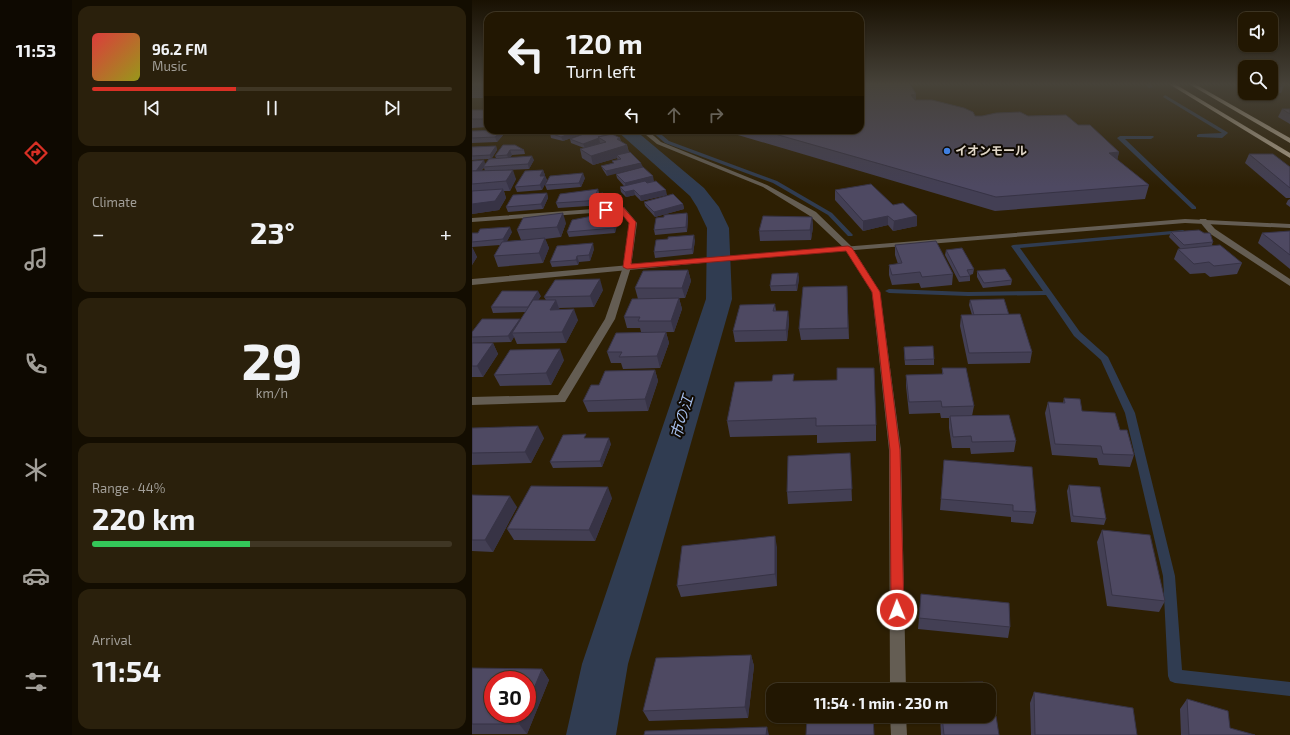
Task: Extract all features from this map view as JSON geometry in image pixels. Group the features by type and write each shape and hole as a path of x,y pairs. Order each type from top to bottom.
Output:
{"highway":[{"path":"1228,118 1290,156"},
{"path":"1251,118 1290,141"}],"street":[{"path":"648,134 659,144 765,186 814,214 848,248 876,292 895,450 898,683"},
{"path":"472,220 621,209 633,222 627,267 610,319 561,399 472,401"},
{"path":"1203,221 1212,231 1290,283"},
{"path":"472,282 627,267 1142,224 1203,221 1260,226 1290,226"},
{"path":"898,723 899,735"}],"building":[{"name":"イオンモール","path":"864,118 1070,118 1078,125 1090,125 1119,152 1109,153 1149,185 996,197 775,134 864,134"},
{"path":"472,131 484,131 484,134 498,134 495,137 472,138"},
{"path":"553,134 569,134 561,137"},
{"path":"584,134 608,135 598,137 599,138 583,144 570,139"},
{"path":"612,134 620,138 617,139 627,145 591,156 580,149 606,142 598,137"},
{"path":"503,145 515,145 524,150 510,150 507,155 495,156"},
{"path":"496,146 490,155 472,156 472,147"},
{"path":"630,152 641,163 606,171 601,166 614,163 612,161 621,159 617,155"},
{"path":"1249,154 1273,154 1290,167 1290,188"},
{"path":"532,156 528,164 483,167 489,159"},
{"path":"484,160 476,171 472,171 472,161"},
{"path":"643,167 653,176 625,183 616,174"},
{"path":"513,170 506,181 472,184 472,171"},
{"path":"543,170 540,176 545,176 540,185 515,187 525,171"},
{"path":"583,173 579,183 545,185 550,176"},
{"path":"645,181 647,183 656,181 666,190 640,196 634,190 625,192 620,187"},
{"path":"871,184 893,205 903,203 917,216 894,221 888,216 863,221 835,190"},
{"path":"503,189 495,201 472,204 472,191"},
{"path":"598,189 596,194 603,193 601,200 556,203 560,194"},
{"path":"547,193 541,204 506,207 513,195"},
{"path":"673,194 683,204 654,212 644,202"},
{"path":"563,213 557,227 517,230 523,218"},
{"path":"687,213 686,227 654,230 656,218 664,217 664,215"},
{"path":"592,216 589,222 616,220 614,228 567,232 572,220"},
{"path":"763,216 812,217 810,230 759,231"},
{"path":"510,227 503,239 472,242 472,233 478,233 480,229"},
{"path":"1199,230 1204,233 1210,233 1213,242 1184,245 1171,232"},
{"path":"1290,231 1290,255 1262,233"},
{"path":"694,235 692,249 654,252 656,240 668,239 668,237"},
{"path":"545,238 539,253 494,256 502,242"},
{"path":"936,241 953,274 922,277 920,272 892,275 889,265 902,263 895,245"},
{"path":"593,243 589,255 577,256 576,260 550,262 557,246"},
{"path":"1220,245 1242,263 1214,266 1209,262 1194,264 1178,249"},
{"path":"962,248 974,269 967,270 970,276 960,277 946,250"},
{"path":"1005,269 1012,280 984,283 977,271"},
{"path":"688,270 682,288 635,288 643,271"},
{"path":"798,273 796,285 770,286 772,274"},
{"path":"600,279 590,296 544,297 555,280"},
{"path":"847,286 848,328 799,329 803,287"},
{"path":"502,291 538,291 528,307 491,307"},
{"path":"679,298 671,321 638,321 640,317 624,317 632,299"},
{"path":"1004,299 1009,315 974,315 970,300"},
{"path":"533,300 556,300 550,310 574,309 562,332 512,333"},
{"path":"775,304 773,311 788,311 786,330 733,331 740,305"},
{"path":"1020,314 1032,352 969,353 961,315"},
{"path":"482,319 520,319 508,336 472,337 472,332"},
{"path":"666,332 657,356 619,357 622,352 607,352 616,333"},
{"path":"472,343 493,343 477,366 472,366"},
{"path":"933,346 934,359 905,360 904,347"},
{"path":"560,349 546,373 494,375 510,350"},
{"path":"837,368 874,368 876,425 816,426 816,418 727,421 735,382 772,381 773,375 794,374 793,381 837,380"},
{"path":"942,368 966,368 974,406 942,407 941,401 909,402 906,375 943,374"},
{"path":"655,370 645,399 583,401 591,385 599,385 605,371"},
{"path":"1064,398 1080,399 1082,411 1115,413 1120,430 1127,430 1134,455 1103,454 1101,446 1055,444 1048,402 1065,403"},
{"path":"1009,415 1016,441 972,442 971,436 953,437 950,416"},
{"path":"538,426 525,452 472,453 472,428"},
{"path":"586,434 584,438 609,438 600,461 550,462 563,435"},
{"path":"850,453 852,489 787,492 788,456"},
{"path":"944,460 1032,467 1036,512 1013,511 1013,505 941,499"},
{"path":"1069,485 1100,487 1106,519 1073,516"},
{"path":"531,486 608,487 589,530 507,529"},
{"path":"472,495 510,496 485,540 472,540"},
{"path":"1102,530 1150,535 1165,601 1112,595"},
{"path":"775,536 775,574 677,586 682,546"},
{"path":"921,594 1009,603 1010,627 919,618"},
{"path":"751,655 745,707 643,711 656,658"},
{"path":"472,668 542,669 536,683 536,671 484,671 484,723 519,723 472,724"},
{"path":"983,682 983,683 939,683"},
{"path":"1034,692 1133,708 1137,735 1035,735"},
{"path":"1187,699 1228,711 1230,728 1255,735 1189,735"},
{"path":"996,716 999,735 944,735 943,723 996,723"},
{"path":"807,723 873,723 874,735 806,735"},
{"path":"767,727 766,735 644,735 645,731"}],"waterway":[{"path":"1199,136 1222,136 1225,133 1201,118"},
{"name":"市の江","path":"591,735 605,664 719,299 718,228 708,207 697,192 630,134"},
{"path":"658,134 667,142 775,182 830,214 850,235"},
{"path":"1151,137 1120,138 1194,208"},
{"path":"1183,232 1015,246 1077,334 1105,359 1130,413 1169,576 1175,676 1290,689"},
{"path":"889,291 968,294 1048,293"}],"place":[{"name":"イオンモール","path":"947,151"}],"route":[{"path":"606,210 621,209 633,222 627,267 848,248 876,292 895,450 897,610"}]}
